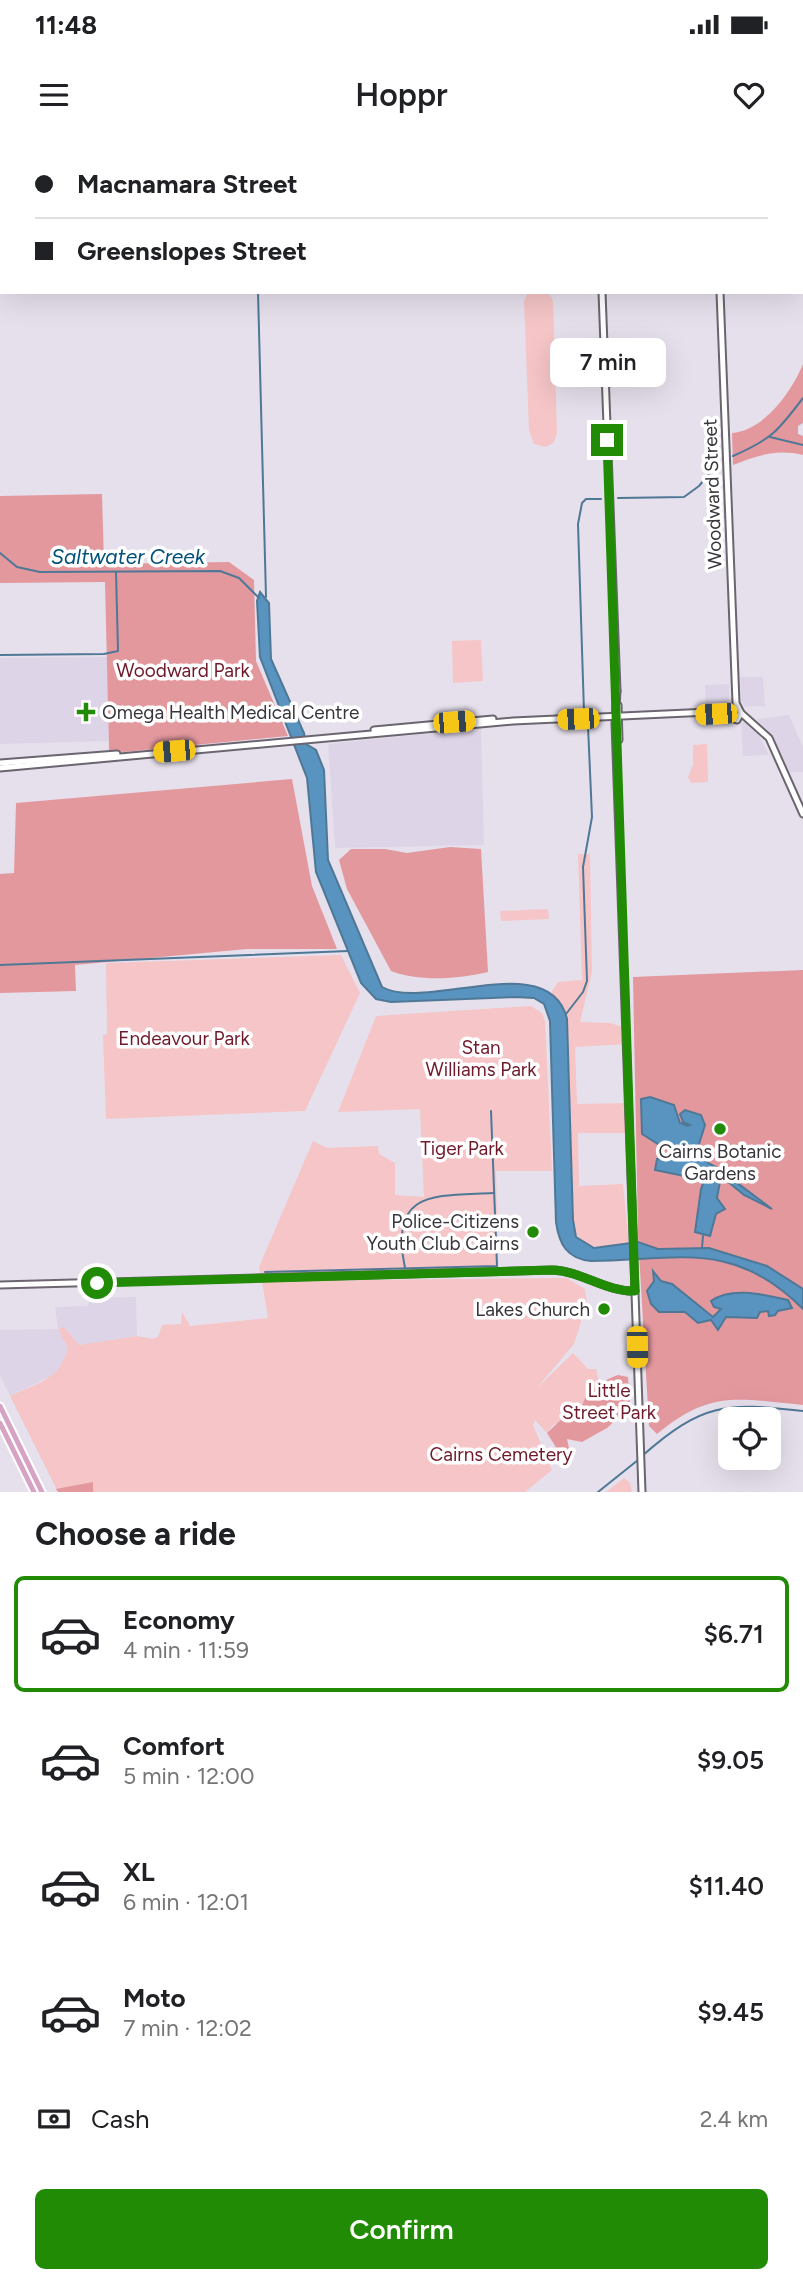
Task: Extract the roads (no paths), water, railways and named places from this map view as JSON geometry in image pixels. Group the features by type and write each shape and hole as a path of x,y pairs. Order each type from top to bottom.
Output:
{"main road":[{"path":"0,1406 42,1492"},
{"path":"0,1423 34,1492"}],"street":[{"path":"602,294 617,691 640,1491"},
{"name":"Woodward Street","path":"720,294 736,713"},
{"path":"0,768 312,739 473,720 736,713 751,720 768,738 803,814"},
{"path":"0,763 89,754 131,755"},
{"path":"0,1285 552,1270 574,1272 615,1288 635,1291"},
{"path":"640,1491 649,1485"}],"water":[{"path":"260,592 269,603 271,659 304,733 306,744 316,750 324,770 328,860 382,987 402,993 513,984 537,987 556,998 567,1019 573,1220 576,1237 594,1248 638,1242 658,1249 709,1248 767,1266 803,1289 803,1309 777,1287 753,1272 728,1263 704,1258 678,1257 591,1261 570,1254 559,1237 556,1222 550,1021 544,1004 534,998 515,997 391,1002 376,999 361,983 316,872 307,778 260,657 257,601"},
{"path":"650,1097 674,1105 680,1123 688,1126 690,1125 683,1122 680,1114 685,1110 701,1115 705,1125 699,1144 708,1163 733,1176 736,1182 772,1209 744,1195 721,1176 717,1198 725,1209 716,1214 710,1236 695,1232 701,1189 707,1173 689,1177 655,1170 657,1159 681,1156 685,1150 658,1144 642,1134 641,1099"},
{"path":"653,1271 661,1281 672,1284 713,1317 721,1309 714,1307 711,1301 729,1294 749,1293 788,1300 792,1308 769,1316 768,1311 760,1312 757,1318 726,1317 718,1330 711,1320 698,1323 685,1312 659,1312 651,1304 647,1291 654,1281"}],"waterway":[{"path":"258,294 266,597"},
{"path":"733,456 773,433 803,398"},
{"path":"770,437 803,445"},
{"path":"618,498 684,497 699,486 719,462"},
{"path":"584,712 578,524 582,503 586,499 601,499"},
{"name":"Saltwater Creek","path":"0,553 17,567 40,572 220,571 239,578 259,598"},
{"path":"0,655 104,654 118,651 116,572"},
{"path":"566,1014 583,992 587,981 583,867 592,817 588,726"},
{"path":"0,965 348,951"},
{"path":"265,1272 497,1266 491,1111"},
{"path":"405,1268 402,1242 404,1223 411,1210 421,1202 435,1197 493,1193"},
{"path":"702,1248 703,1236"},
{"path":"642,1456 682,1425 716,1410 754,1407 803,1411"},
{"path":"598,1492 638,1460"}],"place":[{"name":"Omega Health Medical Centre","path":"86,712"},
{"name":"Cairns Botanic Gardens","path":"720,1129"},
{"name":"Police-Citizens Youth Club Cairns","path":"533,1232"},
{"name":"Lakes Church","path":"604,1309"}],"park label":[{"name":"Woodward Park","path":"183,670"},
{"name":"Endeavour Park","path":"184,1038"},
{"name":"Stan Williams Park","path":"481,1058"},
{"name":"Tiger Park","path":"462,1148"},
{"name":"Little Street Park","path":"609,1401"},
{"name":"Cairns Cemetery","path":"501,1454"}]}
